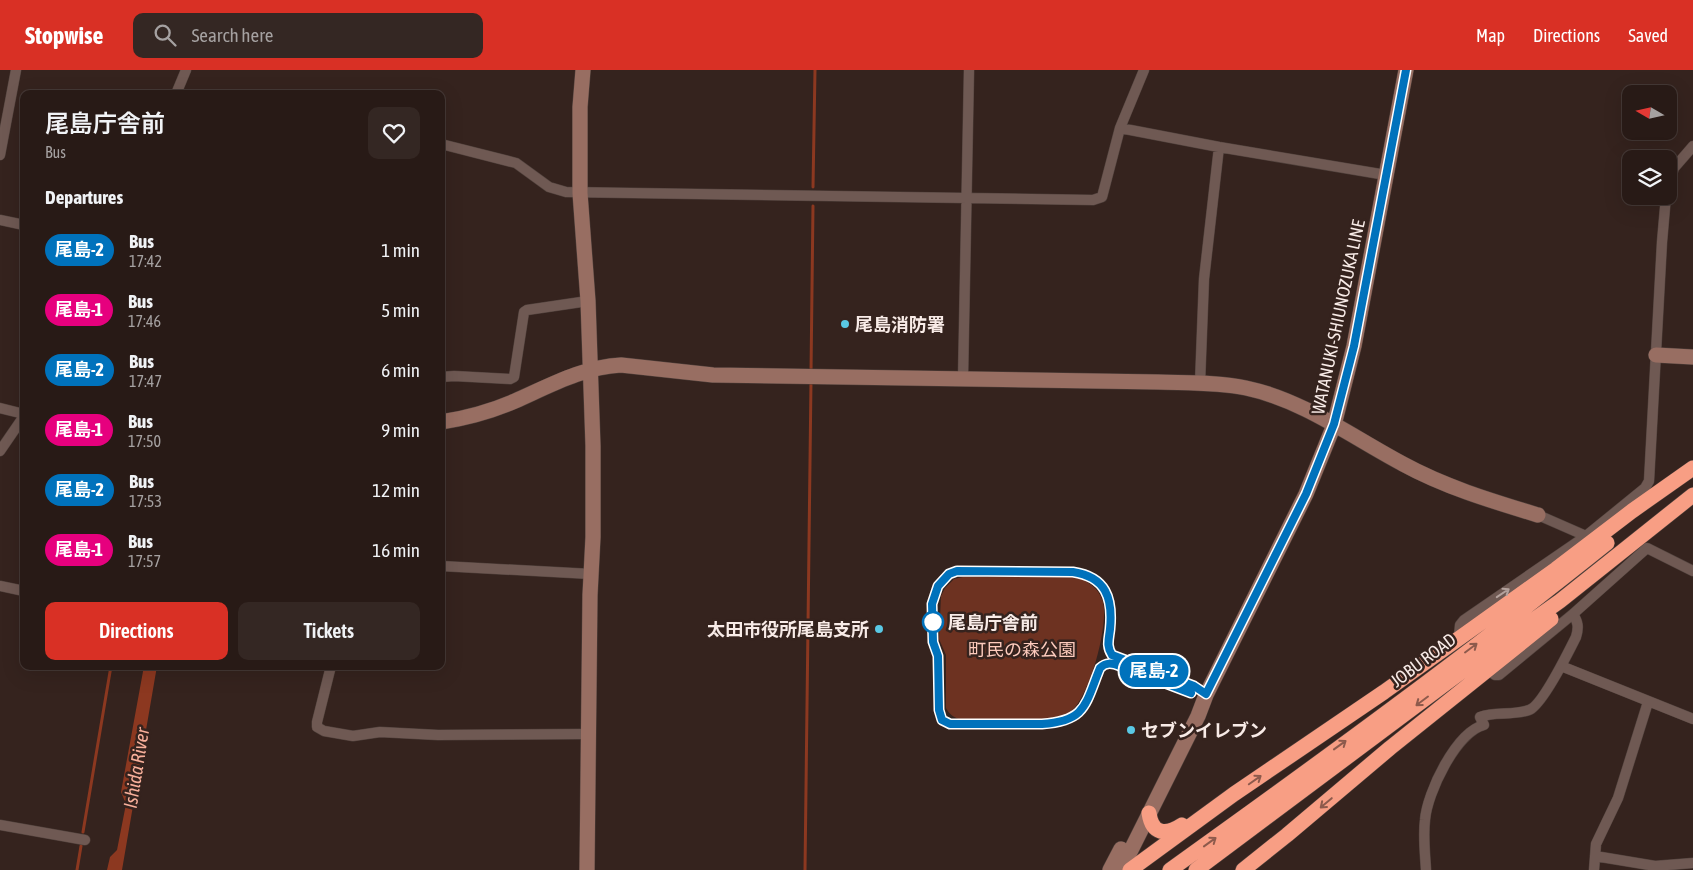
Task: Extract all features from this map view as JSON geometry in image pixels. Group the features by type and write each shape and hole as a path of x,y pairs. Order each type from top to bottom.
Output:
{"highway":[{"path":"1130,870 1234,794 1384,692 1693,468"},
{"name":"JOBU ROAD","path":"1170,870 1548,590 1693,473"},
{"name":"JOBU ROAD","path":"1196,870 1473,663 1560,601 1693,495"},
{"path":"1243,870 1287,836 1390,748 1488,670 1615,564 1662,520"},
{"path":"1149,813 1150,820 1155,828 1162,832 1167,832 1177,828 1213,804 1234,794"}],"street":[{"path":"0,154 16,70"},
{"path":"178,90 186,70"},
{"path":"583,70 580,107 580,193 592,369 593,455 587,870"},
{"path":"963,379 965,198 969,70"},
{"path":"445,145 516,163 549,188 580,193 1100,198 1102,197 1120,128 1144,70"},
{"name":"WATANUKI-SHIUNOZUKA LINE","path":"1122,870 1198,716 1206,694 1306,494 1334,424 1349,370 1406,70"},
{"path":"1120,128 1218,148 1386,174"},
{"path":"1677,165 1693,146"},
{"path":"1200,383 1204,278 1218,148"},
{"path":"1460,637 1460,625 1464,620 1586,536 1645,488 1650,481 1665,205"},
{"path":"0,220 20,224"},
{"path":"445,377 510,379 514,377 524,312 588,301"},
{"path":"1656,355 1693,357"},
{"path":"445,421 461,419 494,409 592,369 621,366 713,375 1200,383 1263,392 1334,424 1430,478 1483,498 1538,515 1586,536"},
{"path":"0,408 20,414"},
{"path":"0,451 20,421"},
{"path":"1488,670 1499,676 1573,614 1647,548 1693,571"},
{"path":"445,566 591,574"},
{"path":"0,586 20,590"},
{"path":"1426,870 1424,831 1427,805 1448,760 1471,731 1484,725 1480,717 1490,713 1519,713 1532,710 1561,666 1579,629 1578,621 1573,614"},
{"path":"1561,666 1693,719"},
{"path":"330,670 317,722 317,727 324,731 353,736 380,732 438,735 588,734"},
{"name":"WATANUKI-SHIUNOZUKA LINE","path":"1110,870 1192,712 1206,694"},
{"path":"1594,870 1596,844 1618,798 1648,702"},
{"path":"0,825 85,840"},
{"path":"1595,856 1655,866 1693,863"}],"green space":[{"name":"町民の森公園","path":"963,577 1076,577 1089,583 1096,589 1103,602 1104,613 1096,662 1083,694 1076,706 1068,714 1060,718 1041,721 971,721 954,717 946,708 946,655 939,639 941,596 945,588 954,579"}],"water":[{"name":"Ishida River","path":"143,670 156,670 122,870 107,870 110,857 117,850 126,804 121,792"}],"waterway":[{"path":"813,187 815,70"},
{"path":"811,372 813,206"},
{"path":"805,870 811,381"},
{"path":"83,832 110,670"},
{"path":"77,870 81,846"}],"bus line":[{"name":"尾島-2","path":"1191,693 1111,663 1104,664 1100,668 1084,705 1078,715 1070,720 1055,724 946,723 942,720 939,710 938,656 933,642 932,604 934,596 943,580 949,574 957,571 1073,572 1085,574 1102,585 1108,596 1111,619 1108,645 1112,655 1194,686 1206,694 1306,494 1334,424 1354,346 1406,70"}],"place":[{"name":"尾島消防署","path":"845,324"},
{"name":"尾島庁舎前","path":"933,622"},
{"name":"太田市役所尾島支所","path":"879,629"},
{"name":"セブンイレブン","path":"1131,730"}]}
